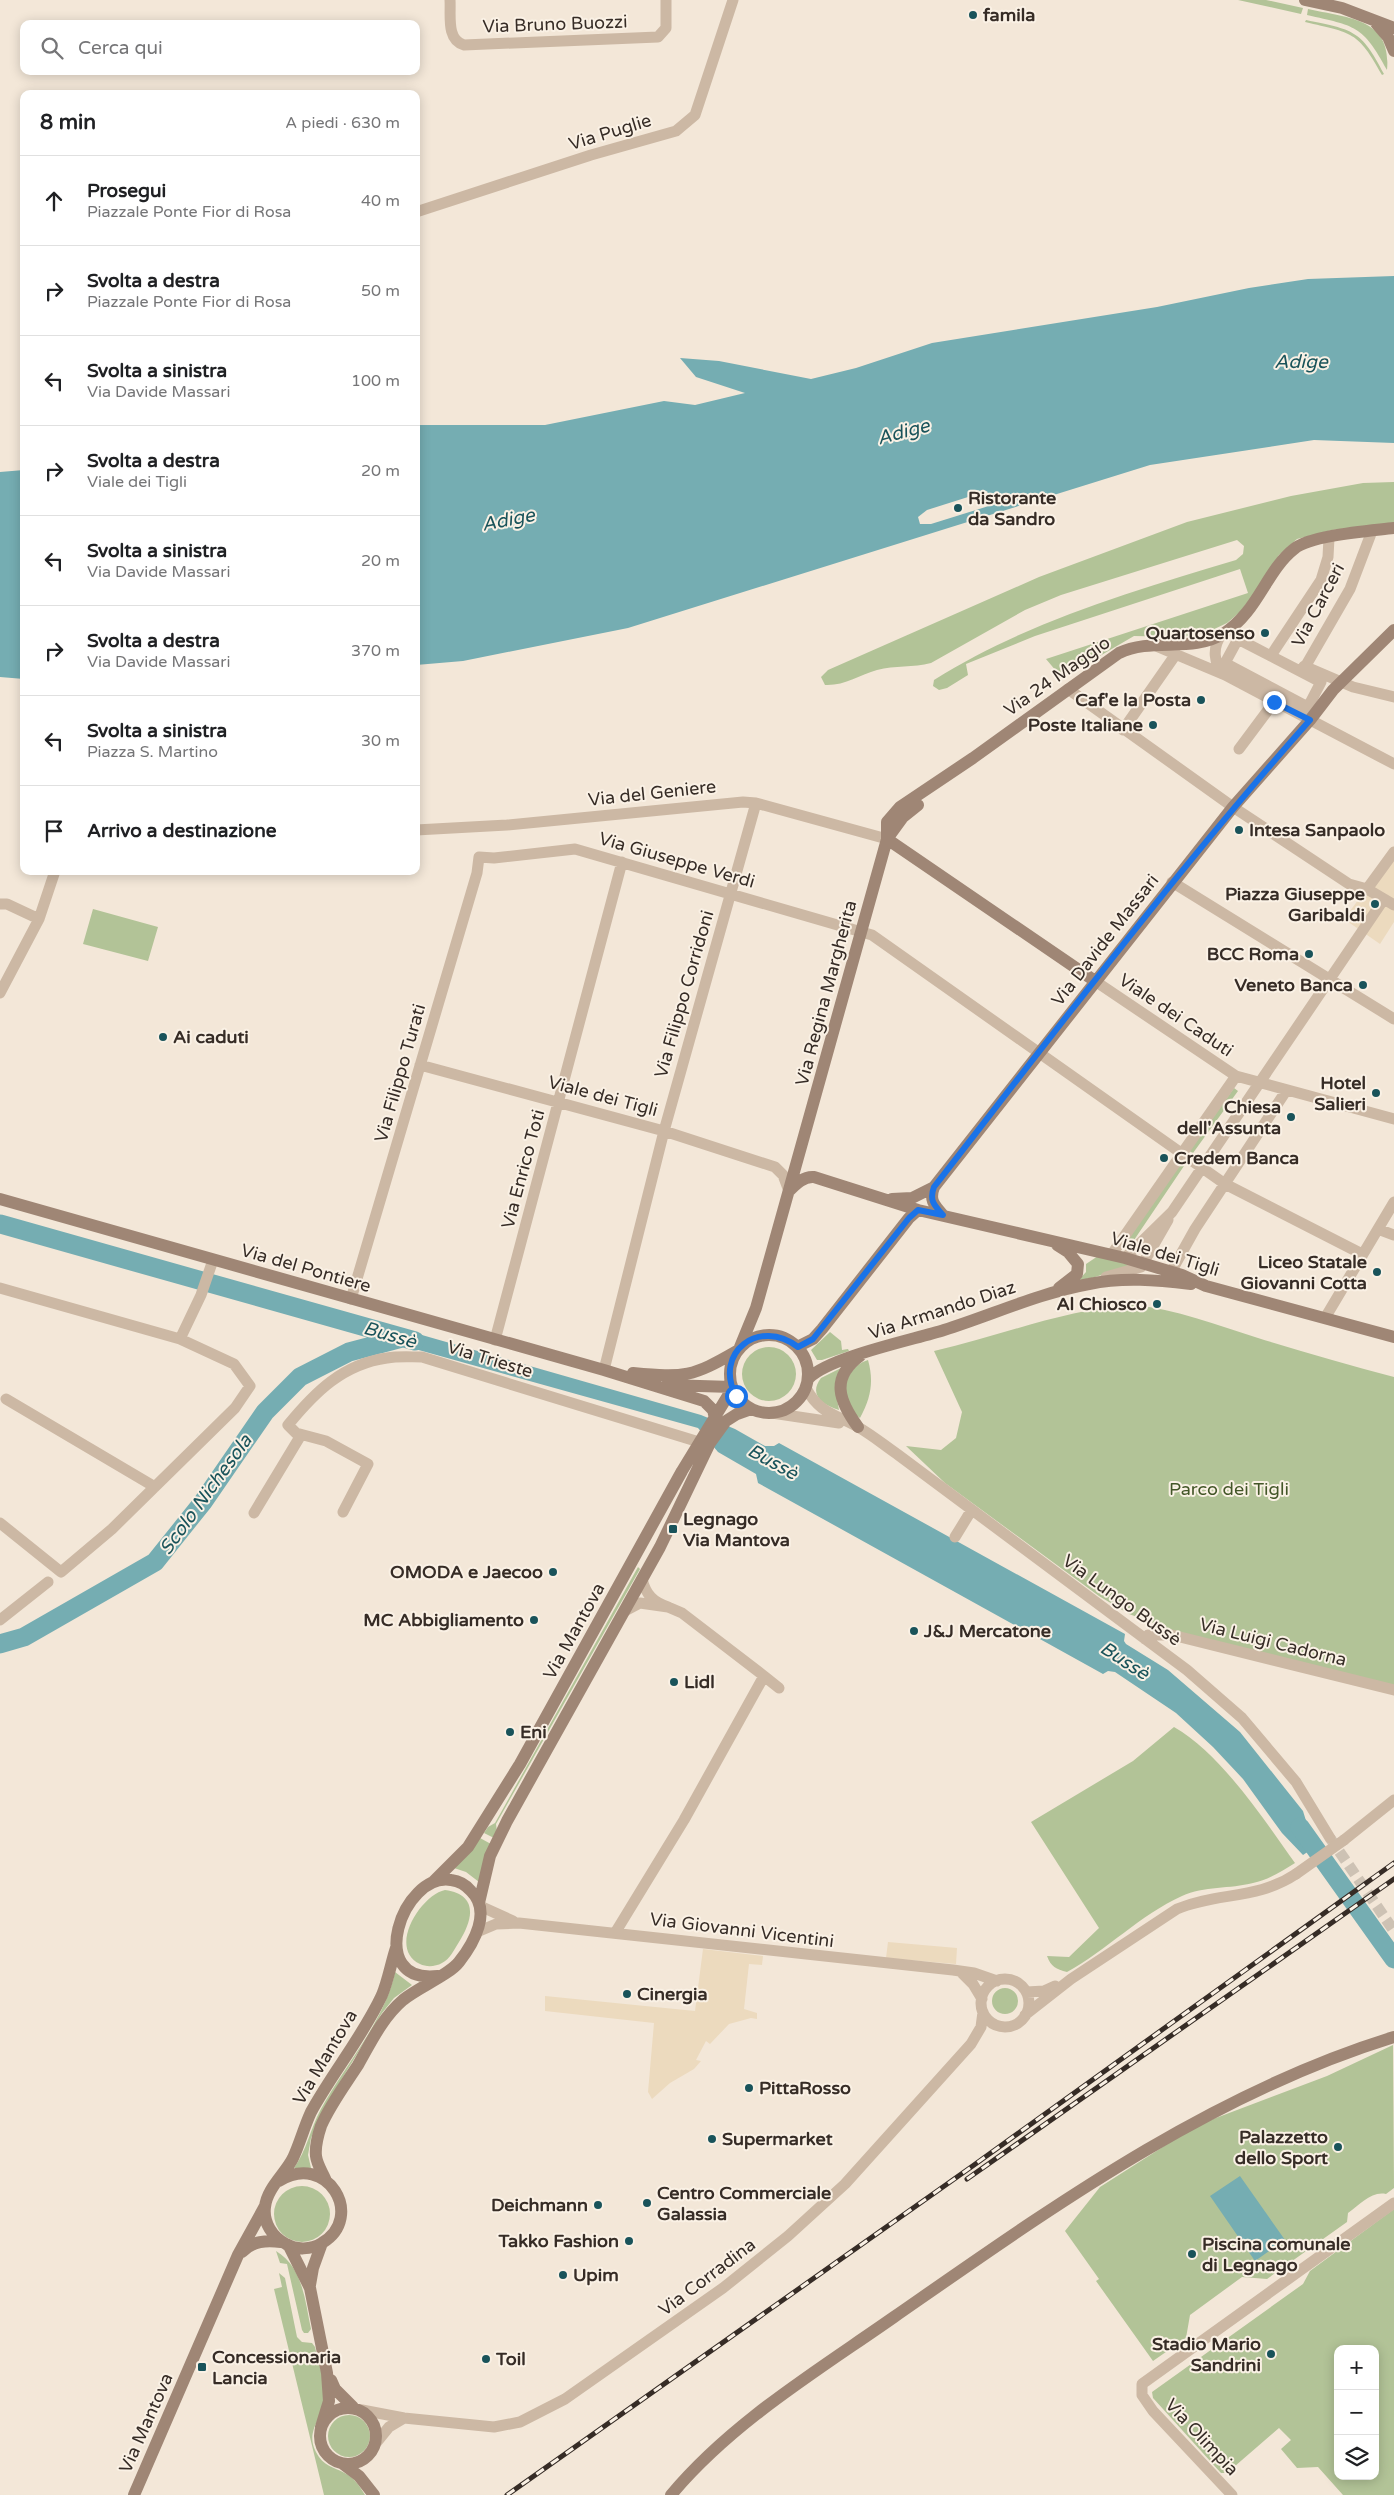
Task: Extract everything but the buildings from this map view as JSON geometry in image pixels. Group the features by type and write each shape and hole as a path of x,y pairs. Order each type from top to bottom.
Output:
{"main road":[{"path":"1306,0 1342,8 1394,28"},
{"path":"1367,18 1384,31 1394,51"},
{"name":"Via 24 Maggio","path":"887,839 903,816 973,758 1119,653 1146,644 1192,644 1208,640 1227,631 1250,609 1292,550 1307,543 1329,538 1394,528"},
{"name":"Via Davide Massari","path":"884,1200 912,1198 934,1187 1172,882 1233,807 1342,681 1394,630"},
{"name":"Via Regina Margherita","path":"739,1349 756,1308 790,1191 887,839"},
{"name":"Viale dei Caduti","path":"887,839 1095,981"},
{"path":"790,1191 795,1185 809,1176 803,1171 799,1158"},
{"name":"Viale dei Tigli","path":"809,1176 918,1210 1112,1254 1171,1272 1206,1286 1394,1337"},
{"path":"934,1187 931,1196 933,1203 943,1215"},
{"name":"Via del Pontiere","path":"0,1199 211,1265 351,1299 647,1383 704,1401 720,1420"},
{"path":"798,1347 819,1334 909,1218 918,1210"},
{"name":"Viale dei Tigli","path":"1042,1238 1060,1246 1073,1256 1078,1264 1077,1274 1053,1292"},
{"name":"Via Armando Diaz","path":"807,1383 827,1366 944,1330 1053,1292 1090,1283 1156,1280 1206,1286"},
{"path":"765,1335 782,1338 798,1347 805,1359 807,1383 802,1396 790,1407 772,1413 751,1409 743,1404 732,1388 730,1372 739,1349 754,1338 765,1335"},
{"name":"Via del Pontiere","path":"604,1370 657,1375 688,1375 705,1369 739,1349"},
{"path":"858,1427 843,1405 840,1388 846,1370 862,1354"},
{"name":"Via del Pontiere","path":"647,1383 732,1388"},
{"name":"Via Mantova","path":"134,2495 238,2255 265,2206 268,2196 293,2158 311,2113 382,1994 396,1948 397,1929 411,1903 419,1891 434,1882 468,1847 520,1764 704,1440 720,1420 732,1388"},
{"name":"Via Mantova","path":"720,1420 751,1409"},
{"name":"Via Mantova","path":"322,2244 336,2228 341,2208 334,2188 326,2181 316,2157 321,2127 383,2022 403,2000 438,1976 448,1973 459,1962 477,1932 481,1916 480,1904 490,1856 507,1821 668,1532 704,1440"},
{"path":"434,1882 450,1880 461,1883 474,1894 480,1904"},
{"path":"396,1948 401,1960 410,1970 424,1976 438,1976"},
{"path":"671,2495 703,2459 773,2402 1058,2204 1148,2147 1218,2109 1345,2053 1394,2036"},
{"path":"279,2181 297,2173 317,2176 326,2181"},
{"path":"265,2206 270,2229 285,2244 310,2288"},
{"path":"238,2255 247,2246 264,2240 305,2248 322,2244"},
{"path":"322,2244 312,2268 310,2288 327,2373 329,2401 321,2427 322,2446 334,2460 359,2476 374,2495"},
{"path":"327,2373 335,2389 375,2424 368,2475 374,2495"},
{"path":"321,2427 330,2414 337,2409 357,2409"},
{"path":"343,2464 358,2462 373,2448"}],"street":[{"name":"Via Bruno Buozzi","path":"450,0 452,37 457,43 464,45 658,37 666,28 666,0"},
{"name":"Via Puglie","path":"420,211 591,155 676,131 695,115 733,0"},
{"name":"Via Carceri","path":"1305,667 1350,589 1372,531"},
{"path":"1274,650 1321,580 1328,557 1329,538"},
{"name":"Via Carceri","path":"1227,631 1274,650 1305,667 1353,687 1394,697"},
{"path":"1227,631 1217,642 1215,655 1219,670 1225,669 1274,702 1394,764"},
{"path":"1146,644 1189,660 1225,669 1308,707 1321,682 1238,639 1225,669"},
{"path":"1189,660 1208,640"},
{"path":"1124,730 1176,654"},
{"path":"1068,689 1233,807 1350,884 1367,889 1389,902 1330,979 1170,1214 1125,1258"},
{"path":"1238,749 1274,702"},
{"name":"Via del Geniere","path":"420,830 531,823 728,802 756,803 887,839"},
{"name":"Via Filippo Corridoni","path":"604,1370 664,1131 756,803"},
{"name":"Via Giuseppe Verdi","path":"479,857 494,858 575,849 872,935 1184,1153 1201,1168 1225,1184 1362,1254"},
{"path":"1367,889 1394,852"},
{"name":"Via Filippo Turati","path":"351,1299 477,873 479,857"},
{"name":"Via Enrico Toti","path":"495,1340 622,862"},
{"path":"0,993 39,918 54,875"},
{"path":"1172,882 1394,1019"},
{"path":"0,904 7,904 39,918"},
{"name":"Viale dei Caduti","path":"1095,981 1236,1076 1286,1091 1394,1118"},
{"name":"Viale dei Tigli","path":"420,1065 664,1131 775,1167"},
{"path":"1112,1254 1236,1076"},
{"path":"1171,1272 1195,1229 1286,1091"},
{"path":"790,1191 783,1175 775,1167 799,1158"},
{"path":"1325,1318 1394,1202"},
{"path":"1144,1264 1167,1224 1170,1214"},
{"path":"1378,1229 1394,1235"},
{"name":"Via Armando Diaz","path":"1090,1283 1136,1270 1144,1264"},
{"path":"180,1339 201,1295 211,1265"},
{"path":"0,1288 180,1339 234,1364 250,1386 235,1408 155,1487 112,1529 61,1572 0,1523"},
{"name":"Via Trieste","path":"301,1435 296,1434 288,1425 310,1398 345,1371 387,1358 422,1357 704,1440"},
{"name":"Via Lungo Bussè","path":"807,1383 813,1400 822,1409 858,1427 1187,1670 1242,1718 1296,1782 1330,1838"},
{"path":"6,1399 155,1487"},
{"name":"Via Lungo Bussè","path":"772,1413 816,1418 858,1427"},
{"path":"254,1513 301,1435 326,1441 368,1464 343,1512"},
{"path":"955,1537 971,1510"},
{"path":"642,1579 650,1598 682,1613 778,1688"},
{"path":"0,1620 48,1582"},
{"path":"625,1610 640,1603 668,1608"},
{"name":"Via Luigi Cadorna","path":"1145,1639 1148,1634 1172,1635 1394,1690"},
{"path":"615,1933 684,1820 764,1676"},
{"path":"960,1971 973,1984 982,1999 983,2012 994,2024 1007,2026 1021,2021 1025,2015 1071,1979 1177,1909 1193,1902 1263,1891 1296,1874 1344,1840 1394,1800"},
{"name":"Via Giovanni Vicentini","path":"480,1904 519,1923"},
{"name":"Via Giovanni Vicentini","path":"477,1932 496,1924 519,1923 615,1933 960,1971 997,1981 1009,1979 1016,1982 1027,1992"},
{"path":"1025,2015 1029,1999 1027,1992 1044,1991 1071,1979"},
{"path":"982,1999 988,1987 997,1981"},
{"name":"Via Corradina","path":"357,2409 404,2418 494,2427 520,2422 564,2399 722,2288 788,2236 845,2184 971,2044 981,2027 983,2012"},
{"name":"Via Corradina","path":"971,2044 994,2030 1007,2026"},
{"name":"Via Olimpia","path":"1232,2494 1153,2412 1142,2395 1142,2384 1394,2203"},
{"path":"373,2448 389,2427 404,2418"}],"green space":[{"path":"1238,0 1266,0 1303,8 1301,14"},
{"path":"1308,9 1352,19 1364,23 1375,30 1382,40 1387,53 1387,70 1379,55 1364,36 1347,25 1307,15"},
{"path":"1306,20 1335,26 1354,34 1369,48 1384,74 1382,75 1366,50 1352,36 1344,32 1305,22"},
{"path":"1394,482 1394,523 1332,530 1297,539 1279,555 1240,612 1227,623 1208,632 1182,637 1134,636 1062,678 1046,659 1248,593 1240,569 1035,636 966,664 968,675 947,688 939,690 933,686 934,680 969,659 1043,625 1119,596 1236,560 1243,554 1244,546 1237,540 1061,595 1025,610 931,663 917,666 884,668 832,685 825,685 821,677 828,670 1039,577 1187,522 1291,496 1363,483"},
{"path":"93,909 158,927 148,961 83,944"},
{"path":"1234,1088 1238,1091 1193,1153 1189,1151"},
{"path":"1183,1160 1186,1163 1128,1249 1122,1248"},
{"path":"1098,1256 1133,1265 1076,1283 1086,1272 1086,1264"},
{"name":"Parco dei Tigli","path":"1133,1305 1181,1314 1394,1377 1394,1686 1163,1630 1162,1626 1129,1614 1099,1596 945,1483 906,1446 941,1450 956,1438 962,1412 934,1351 1057,1317"},
{"path":"830,1332 841,1341 842,1350 848,1349 849,1351 817,1360 811,1350"},
{"path":"764,1347 774,1347 784,1351 792,1359 796,1374 792,1389 784,1397 774,1401 764,1401 754,1397 746,1389 742,1379 742,1369 746,1359 754,1351"},
{"path":"868,1360 871,1382 867,1403 860,1418 848,1403 846,1386 853,1370 859,1364"},
{"path":"841,1368 835,1388 839,1410 823,1402 819,1398 816,1389 821,1378"},
{"path":"638,1567 640,1569 496,1824 497,1832 494,1838 484,1833 488,1827 495,1823"},
{"path":"1174,1727 1208,1753 1225,1770 1255,1807 1295,1863 1259,1882 1208,1889 1182,1896 1152,1913 1096,1954 1067,1972 1057,1969 1050,1963 1047,1956 1069,1957 1099,1928 1031,1822 1133,1761"},
{"path":"480,1838 491,1844 479,1882 466,1872 454,1868"},
{"path":"445,1890 464,1897 470,1910 470,1918 464,1934 447,1959 436,1965 422,1965 411,1956 407,1946 407,1935 411,1923 426,1901"},
{"path":"395,1972 412,1985 394,1998 382,2013 326,2105 311,2138 308,2155 311,2168 294,2168 321,2109 373,2026 390,1990"},
{"path":"1005,1988 1014,1992 1018,2001 1014,2010 1005,2014 996,2010 992,2001 996,1992"},
{"name":"Piscina comunale di Legnago","path":"1393,2045 1394,2188 1386,2194 1375,2195 1366,2199 1348,2213 1347,2222 1267,2279 1242,2277 1190,2315 1186,2338 1153,2361 1096,2281 1099,2279 1065,2231 1100,2187 1180,2136 1208,2121 1327,2076"},
{"path":"297,2186 307,2186 322,2194 328,2203 330,2214 328,2225 322,2234 307,2242 297,2242 286,2237 279,2230 274,2219 274,2209 279,2198 286,2191"},
{"name":"Stadio Mario Sandrini","path":"1394,2209 1394,2495 1343,2495 1318,2467 1297,2468 1281,2449 1291,2440 1279,2428 1227,2473 1221,2473 1153,2398 1152,2392 1303,2284 1310,2271"},
{"path":"276,2251 292,2266 297,2275 304,2296 311,2329 308,2333 304,2333 302,2330 287,2264 280,2263"},
{"path":"279,2273 285,2278 297,2337 302,2342 312,2343 315,2347 323,2377 325,2390 324,2404 313,2432 314,2448 322,2461 351,2477 365,2495 324,2495 274,2289 282,2287"},
{"path":"349,2415 364,2421 370,2436 364,2451 349,2457 334,2451 328,2436 334,2421"}],"shaded area":[{"name":"Piazza Giuseppe Garibaldi","path":"1394,852 1394,922 1380,944 1344,919"},
{"path":"888,1942 957,1948 956,1964 886,1958"},
{"path":"703,1949 763,1956 762,1965 749,1964 744,2009 757,2013 757,2019 751,2018 729,2024 710,2044 706,2041 696,2060 701,2061 694,2069 670,2083 652,2099 648,2092 654,2023 545,2011 545,1996 695,2011"}],"water":[{"name":"Adige","path":"1394,276 1394,443 1314,440 1150,465 628,628 463,661 420,665 420,425 545,425 664,401 695,405 745,393 696,377 680,358 719,361 811,379 856,368 932,343 1157,307 1249,288 1308,279"},
{"path":"20,470 20,679 0,677 0,472"},
{"path":"394,1327 701,1415 735,1429 765,1446 774,1446 779,1443 1125,1634 1124,1641 1126,1644 1168,1670 1240,1732 1303,1811 1307,1824 1321,1843 1303,1855 1282,1833 1243,1779 1213,1747 1176,1713 1115,1672 1108,1671 1103,1674 758,1483 756,1474 718,1452 698,1428 390,1342"},
{"path":"1240,2176 1285,2240 1255,2261 1210,2196"}],"pier":[{"name":"Ristorante da Sandro","path":"987,491 992,505 931,524 920,524 918,517 927,510"}],"waterway":[{"name":"Bussè","path":"0,1224 415,1341"},
{"name":"Scolo Nichesola","path":"0,1644 24,1637 155,1562 203,1502 265,1412 300,1377 349,1352 402,1338"},
{"name":"Bussè","path":"1300,1827 1394,1959"}],"tunnel":[{"path":"1330,1838 1394,1931"}],"railway":[{"path":"507,2495 974,2165 1394,1863"},
{"path":"967,2179 1394,1879"}],"place":[{"name":"famila","path":"973,15"},
{"name":"Ristorante da Sandro","path":"958,508"},
{"name":"Quartosenso","path":"1265,633"},
{"name":"Caf'e la Posta","path":"1201,700"},
{"name":"Poste Italiane","path":"1153,725"},
{"name":"Intesa Sanpaolo","path":"1239,830"},
{"name":"Piazza Giuseppe Garibaldi","path":"1375,904"},
{"name":"BCC Roma","path":"1309,954"},
{"name":"Veneto Banca","path":"1363,985"},
{"name":"Ai caduti","path":"163,1037"},
{"name":"Hotel Salieri","path":"1376,1093"},
{"name":"Chiesa dell'Assunta","path":"1291,1117"},
{"name":"Credem Banca","path":"1164,1158"},
{"name":"Liceo Statale Giovanni Cotta","path":"1377,1272"},
{"name":"Al Chiosco","path":"1157,1304"},
{"name":"Legnago Via Mantova","path":"673,1529"},
{"name":"OMODA e Jaecoo","path":"553,1572"},
{"name":"MC Abbigliamento","path":"534,1620"},
{"name":"J&J Mercatone","path":"914,1631"},
{"name":"Lidl","path":"674,1682"},
{"name":"Eni","path":"510,1732"},
{"name":"Cinergia","path":"627,1994"},
{"name":"PittaRosso","path":"749,2088"},
{"name":"Supermarket","path":"712,2139"},
{"name":"Palazzetto dello Sport","path":"1338,2147"},
{"name":"Centro Commerciale Galassia","path":"647,2203"},
{"name":"Deichmann","path":"598,2205"},
{"name":"Takko Fashion","path":"629,2241"},
{"name":"Piscina comunale di Legnago","path":"1192,2254"},
{"name":"Upim","path":"563,2275"},
{"name":"Stadio Mario Sandrini","path":"1271,2354"},
{"name":"Toil","path":"486,2359"},
{"name":"Concessionaria Lancia","path":"202,2367"}],"route":[{"path":"736,1396 732,1387 730,1372 732,1361 737,1351 745,1342 765,1335 777,1336 788,1340 798,1347 813,1339 819,1334 909,1218 918,1210 943,1215 933,1203 931,1196 934,1187 1172,882 1233,807 1310,720 1274,702"}]}
